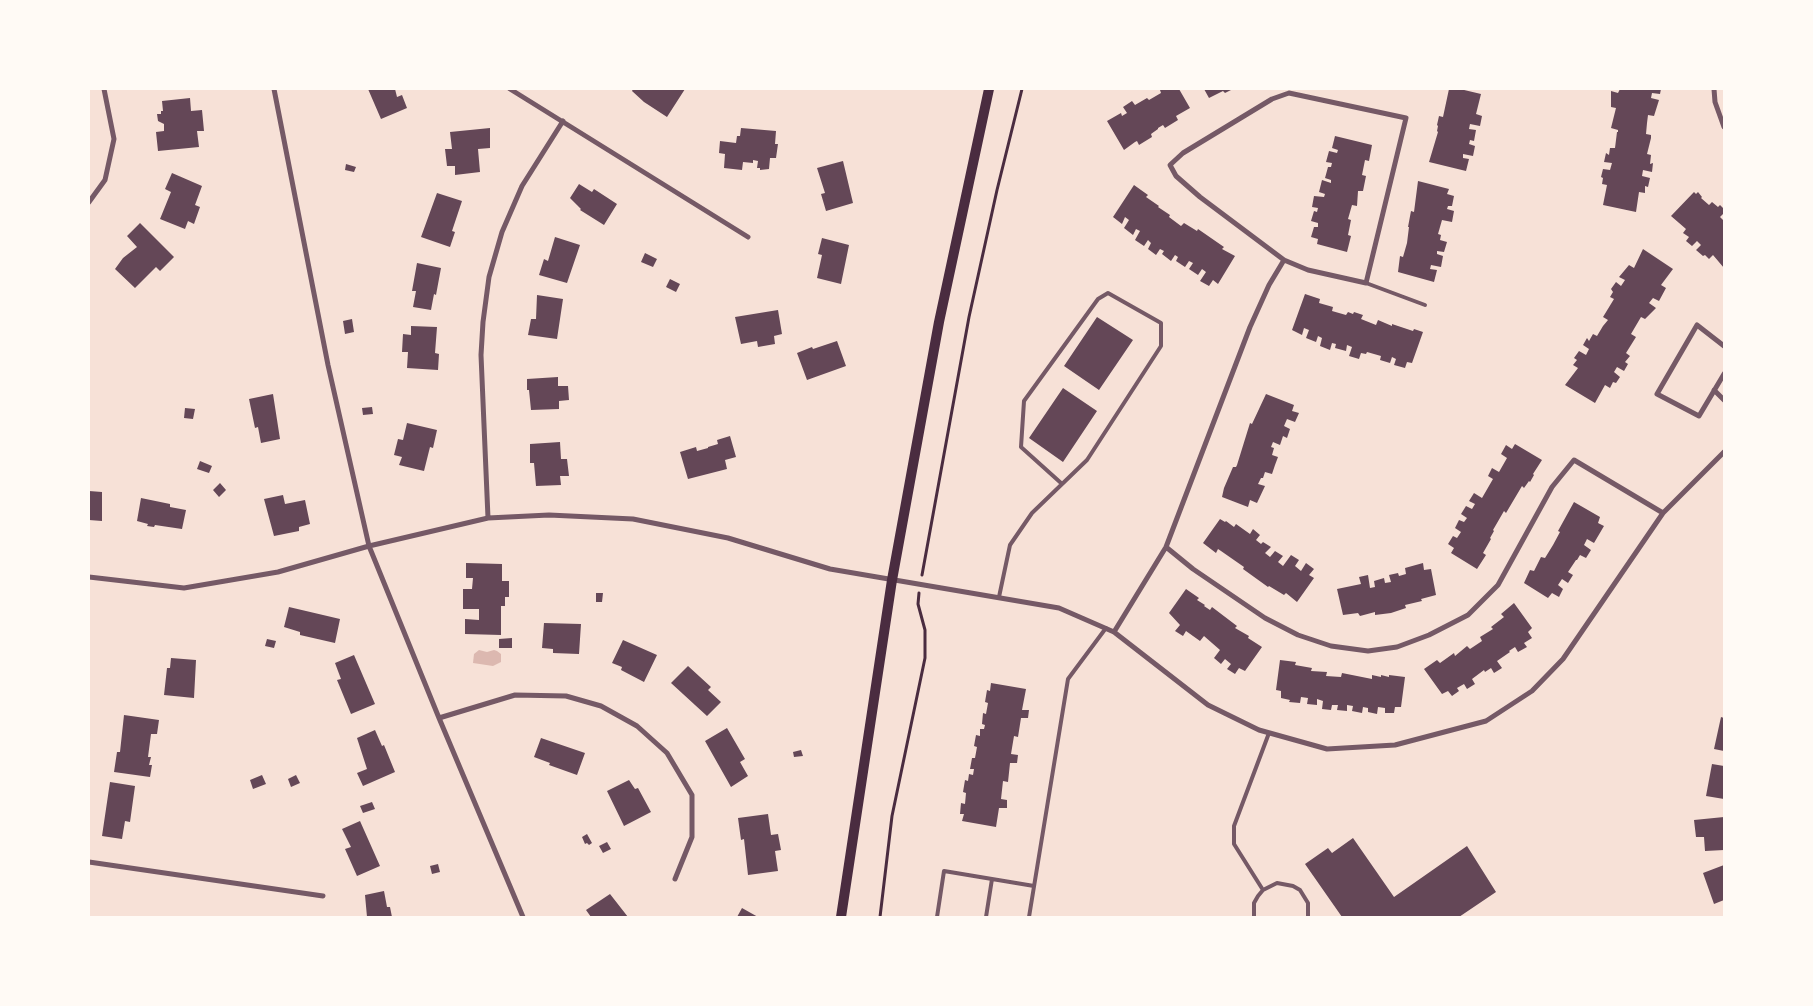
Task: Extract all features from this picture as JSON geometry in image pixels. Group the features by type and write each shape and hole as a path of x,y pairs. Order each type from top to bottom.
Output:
{"main road":[{"path":"841,917 892,580 939,322 989,89"}],"street":[{"path":"89,202 105,180 114,139 104,89"},
{"path":"274,89 328,365 369,546 523,917"},
{"path":"510,89 748,237"},
{"path":"1714,89 1715,102 1724,127"},
{"path":"1289,93 1406,118 1366,283 1308,270 1284,260 1200,197 1176,176 1170,165 1183,153 1272,100 1289,93"},
{"path":"488,518 481,354 482,322 489,277 502,232 522,186 563,121"},
{"path":"1114,632 1166,547 1250,327 1269,285 1284,260"},
{"path":"1724,346 1697,325 1657,394 1699,416 1724,374"},
{"path":"1714,390 1724,400"},
{"path":"89,578 184,588 278,572 369,546 488,518 549,515 633,519 728,538 830,568 1059,608 1114,632 1208,705 1259,730 1327,749 1395,745 1486,721 1532,691 1563,659 1663,512 1724,452"},
{"path":"1166,547 1194,569 1265,618 1298,635 1331,646 1368,651 1397,647 1429,635 1468,615 1498,585 1552,487 1574,460 1663,512"},
{"path":"439,718 515,695 566,696 601,706 637,726 667,753 692,795 692,838 675,879"},
{"path":"89,862 324,896"}],"lane":[{"path":"1366,283 1424,305"},
{"path":"999,597 1010,545 1032,513 1087,460 1161,346 1161,323 1108,293 1098,299 1024,401 1021,447 1061,483"},
{"path":"1029,917 1068,679 1106,628"},
{"path":"1263,890 1234,844 1234,826 1269,733"},
{"path":"937,917 944,871 1034,886"},
{"path":"986,917 992,879"},
{"path":"1254,917 1254,903 1263,890 1277,883 1293,886 1305,896 1308,903 1308,917"}],"path":[{"path":"925,561 969,317 1022,89"},
{"path":"880,917 892,816 925,658 925,630 918,604"}],"shaded area":[{"path":"479,650 487,652 497,651 501,654 501,662 493,666 473,663 474,654"}],"building":[{"path":"368,89 395,89 397,97 402,95 407,108 381,119"},
{"path":"633,89 685,89 667,117 644,102 632,91"},
{"path":"1179,89 1190,108 1176,116 1178,120 1165,128 1163,125 1158,128 1151,134 1152,137 1139,145 1137,141 1124,150 1107,121 1121,113 1122,116 1127,113 1123,107 1132,101 1135,105 1147,98 1149,100 1161,93 1160,90"},
{"path":"1204,89 1233,89 1225,93 1223,91 1209,98"},
{"path":"1449,89 1460,89 1481,94 1476,114 1482,116 1480,126 1470,124 1469,129 1476,130 1474,141 1470,140 1469,144 1475,146 1473,156 1463,154 1463,158 1469,159 1466,171 1429,162 1438,132 1439,116 1443,117"},
{"path":"1620,89 1661,89 1660,94 1652,93 1651,98 1659,100 1654,116 1648,115 1647,123 1646,134 1651,135 1651,138 1647,154 1651,155 1650,164 1653,163 1652,172 1643,170 1642,176 1650,178 1648,187 1645,186 1645,193 1639,192 1636,212 1603,205 1607,185 1602,184 1603,178 1601,177 1603,169 1610,170 1612,163 1604,162 1606,153 1609,155 1610,148 1615,148 1618,132 1618,130 1611,128 1616,108 1611,107 1611,91 1618,93"},
{"path":"190,98 191,111 202,110 204,131 197,131 199,147 158,151 156,132 164,131 164,124 158,121 157,114 161,114 161,111 163,111 162,101"},
{"path":"490,128 490,148 478,149 480,172 455,175 455,166 447,166 445,149 452,149 450,132"},
{"path":"741,128 776,131 775,144 778,144 776,158 770,158 769,169 760,170 760,168 757,168 758,161 753,160 753,163 743,162 742,170 724,168 725,154 719,153 720,141 736,143 737,136 740,136"},
{"path":"1335,136 1372,145 1369,161 1365,160 1362,175 1366,176 1363,191 1358,191 1357,206 1352,205 1348,219 1351,220 1348,235 1351,236 1347,252 1317,244 1318,239 1311,237 1314,227 1318,227 1318,223 1311,221 1314,211 1317,212 1318,208 1312,207 1314,196 1324,197 1325,194 1319,192 1322,180 1331,183 1331,180 1325,178 1328,167 1331,167 1332,163 1326,162 1329,151 1337,153 1338,150 1332,148"},
{"path":"843,161 853,203 826,211 821,194 825,193 817,168"},
{"path":"346,164 356,167 354,172 345,170"},
{"path":"172,173 202,186 195,205 200,207 194,224 188,221 185,229 160,219 171,192 165,189"},
{"path":"1418,181 1449,189 1447,194 1454,196 1452,206 1448,206 1447,209 1454,211 1452,222 1442,220 1438,234 1441,235 1440,240 1447,242 1444,252 1437,251 1437,254 1443,256 1441,267 1431,265 1430,269 1437,270 1434,282 1398,272 1400,256 1403,257 1407,243 1411,211 1414,212"},
{"path":"579,184 592,192 594,189 617,204 604,225 580,210 570,198"},
{"path":"1134,185 1148,195 1146,197 1181,226 1184,223 1197,231 1198,229 1224,247 1222,249 1235,256 1218,284 1213,280 1209,286 1200,281 1206,272 1202,269 1198,275 1189,269 1193,263 1189,261 1185,267 1176,261 1178,257 1175,255 1171,261 1162,254 1164,251 1160,249 1156,255 1148,249 1151,243 1148,240 1144,246 1135,240 1140,231 1136,229 1133,235 1124,228 1129,220 1125,217 1122,224 1113,217"},
{"path":"1694,192 1696,194 1698,192 1701,198 1709,205 1712,202 1724,209 1724,213 1720,217 1724,221 1724,268 1713,255 1709,259 1696,250 1701,245 1697,241 1692,246 1686,241 1689,237 1683,233 1686,229 1671,216"},
{"path":"437,193 462,201 452,231 455,232 450,247 421,237"},
{"path":"140,223 174,257 160,271 156,267 135,288 115,269 123,258 137,247 127,236"},
{"path":"555,237 580,245 567,283 539,275 544,259 548,261"},
{"path":"822,238 849,245 841,284 817,278 822,255 818,254"},
{"path":"1643,249 1673,269 1661,285 1666,288 1659,301 1653,298 1649,303 1656,308 1645,319 1641,317 1631,334 1636,337 1626,353 1630,356 1625,362 1628,364 1624,371 1617,367 1614,372 1620,377 1616,383 1613,382 1610,388 1605,385 1595,403 1565,385 1578,368 1573,365 1577,360 1574,358 1579,351 1586,355 1589,349 1583,345 1587,338 1589,341 1593,334 1597,336 1608,320 1603,317 1614,299 1610,297 1613,292 1611,289 1616,282 1621,286 1625,280 1619,277 1629,265 1634,268"},
{"path":"645,253 657,259 653,267 641,262"},
{"path":"417,263 441,268 431,310 413,307 416,291 412,291"},
{"path":"670,279 680,284 676,292 666,287"},
{"path":"1305,294 1320,299 1319,303 1333,307 1332,311 1346,315 1348,312 1353,314 1354,312 1363,315 1361,319 1376,325 1378,320 1392,326 1392,324 1413,331 1414,329 1423,332 1412,363 1407,362 1405,368 1394,365 1396,359 1392,357 1390,363 1380,360 1381,356 1367,352 1366,354 1361,353 1359,359 1349,356 1352,347 1347,345 1346,351 1335,348 1336,344 1332,343 1330,350 1320,346 1322,338 1318,336 1316,342 1306,338 1309,330 1304,328 1302,335 1292,330"},
{"path":"537,295 563,299 557,339 528,335 531,319 536,319"},
{"path":"778,310 782,334 774,336 775,344 758,347 757,341 741,344 735,317"},
{"path":"1097,317 1133,340 1099,390 1064,366"},
{"path":"352,319 354,332 345,334 343,321"},
{"path":"411,326 437,327 435,353 439,354 438,370 407,368 408,352 402,352 403,334 411,335"},
{"path":"837,341 846,366 807,380 797,353"},
{"path":"558,377 558,386 568,386 569,400 559,401 559,409 531,410 527,379"},
{"path":"1063,388 1097,411 1063,462 1029,438"},
{"path":"273,394 280,439 261,443 258,427 255,428 249,399"},
{"path":"1266,394 1294,405 1292,411 1299,413 1295,422 1287,419 1284,426 1290,429 1287,438 1283,436 1280,445 1273,442 1271,447 1274,448 1272,455 1278,457 1272,474 1265,472 1258,484 1265,486 1257,503 1250,500 1248,507 1222,497 1233,467 1237,465 1250,423 1252,424"},
{"path":"372,407 373,414 363,415 362,408"},
{"path":"185,408 195,409 193,419 184,418"},
{"path":"407,423 437,430 433,448 430,447 424,471 399,465 402,457 394,455 398,439 403,440"},
{"path":"730,436 736,457 725,460 727,469 688,479 680,452 696,447 697,451 708,448 718,444 717,440"},
{"path":"560,442 561,459 567,459 569,476 560,476 561,485 536,486 534,463 530,463 530,444"},
{"path":"1515,444 1542,460 1530,482 1524,488 1522,486 1506,513 1504,511 1483,553 1486,555 1477,569 1451,553 1454,548 1448,544 1453,536 1457,538 1461,532 1455,528 1459,520 1464,522 1467,518 1461,514 1466,506 1472,509 1475,504 1469,501 1474,493 1482,498 1493,479 1488,476 1492,468 1499,472 1507,458 1501,454 1506,445 1512,449"},
{"path":"200,461 212,466 209,473 197,469"},
{"path":"220,483 226,490 219,497 213,490"},
{"path":"89,491 102,492 102,521 89,520"},
{"path":"283,495 285,504 305,500 310,524 299,527 299,531 274,536 264,499"},
{"path":"141,498 170,504 170,507 186,510 182,529 155,525 154,527 147,526 148,524 137,521"},
{"path":"1574,502 1600,517 1598,523 1604,526 1594,543 1587,539 1584,545 1591,550 1586,558 1580,555 1576,560 1568,572 1573,575 1568,583 1562,579 1558,585 1563,589 1559,597 1552,593 1548,598 1524,583 1530,570 1534,571 1541,557 1545,558"},
{"path":"1220,519 1234,527 1236,524 1250,534 1253,529 1260,535 1256,540 1261,544 1263,542 1271,547 1265,553 1270,557 1275,551 1283,556 1278,562 1283,566 1291,555 1299,560 1295,566 1301,571 1306,563 1314,569 1309,575 1314,578 1297,602 1286,593 1284,595 1268,587 1218,549 1216,553 1203,543"},
{"path":"466,563 502,564 502,581 509,581 509,597 505,597 505,606 501,606 501,635 465,634 465,619 479,620 479,609 463,609 463,589 472,589 473,578 466,578"},
{"path":"1423,563 1424,570 1431,569 1436,595 1405,605 1406,608 1391,613 1375,615 1375,612 1360,616 1358,613 1343,615 1337,589 1361,584 1359,577 1368,575 1370,588 1375,587 1374,581 1384,578 1385,583 1391,582 1389,575 1398,573 1399,576 1406,574 1405,568"},
{"path":"1186,589 1199,598 1197,600 1204,606 1210,610 1212,607 1237,626 1235,628 1249,636 1248,638 1262,647 1245,671 1239,668 1235,674 1227,669 1231,664 1225,659 1221,664 1214,658 1220,650 1204,636 1200,641 1186,631 1183,636 1175,631 1180,625 1169,613"},
{"path":"596,593 603,593 602,602 596,602"},
{"path":"1514,603 1532,628 1528,632 1532,638 1524,643 1527,647 1518,652 1515,647 1509,651 1497,661 1502,668 1494,673 1491,668 1485,672 1484,670 1472,679 1475,684 1467,689 1464,684 1457,688 1459,691 1452,696 1448,691 1442,694 1424,669 1437,660 1440,663 1454,653 1455,656 1467,646 1470,649 1482,641 1480,637 1493,629 1491,627 1504,617 1501,614"},
{"path":"289,607 340,619 335,643 300,635 300,632 284,627"},
{"path":"544,623 581,624 579,654 553,653 553,649 542,648"},
{"path":"512,638 512,648 499,648 499,639"},
{"path":"267,639 276,641 274,648 265,646"},
{"path":"623,640 657,655 644,682 621,670 622,667 612,663"},
{"path":"354,655 375,704 351,714 337,680 341,679 335,663"},
{"path":"171,658 196,660 194,698 164,695 167,668 170,668"},
{"path":"1280,660 1296,662 1295,665 1312,668 1311,671 1327,672 1326,676 1341,677 1342,673 1372,679 1372,675 1405,677 1401,707 1395,707 1394,713 1385,713 1385,708 1378,707 1377,714 1368,712 1368,708 1363,707 1362,713 1352,711 1353,706 1347,705 1347,711 1337,710 1338,705 1332,705 1331,710 1322,709 1323,701 1317,699 1317,705 1307,704 1308,698 1301,697 1300,703 1289,702 1290,700 1281,698 1281,691 1276,690"},
{"path":"688,666 711,687 708,690 721,702 707,716 671,683"},
{"path":"991,683 1026,689 1022,710 1029,710 1028,718 1021,718 1018,737 1014,736 1011,754 1018,755 1017,763 1010,763 1008,782 1003,781 1001,799 1007,800 1007,808 999,808 996,827 962,821 964,814 960,814 961,803 965,804 966,793 963,792 965,780 968,781 969,774 973,775 974,769 970,769 977,747 974,746 976,735 980,736 980,729 984,729 985,725 982,724 983,713 986,714 988,703 985,702 987,690 990,691"},
{"path":"124,715 159,720 157,734 151,734 148,757 151,757 149,765 152,765 150,777 114,772 117,752 120,752"},
{"path":"1721,717 1724,718 1724,751 1714,749"},
{"path":"727,728 745,759 740,762 748,776 731,787 705,741"},
{"path":"375,730 382,746 384,745 395,772 363,786 357,773 367,769 357,738"},
{"path":"541,738 585,753 577,775 549,765 550,763 534,757"},
{"path":"801,750 803,756 794,757 793,752"},
{"path":"1712,764 1724,766 1724,799 1706,796"},
{"path":"262,775 266,784 253,789 250,780"},
{"path":"296,775 300,783 291,787 288,779"},
{"path":"629,780 635,789 638,788 651,812 624,826 607,791"},
{"path":"110,782 135,786 130,822 125,821 122,839 102,836"},
{"path":"372,802 375,809 363,813 360,806"},
{"path":"768,814 771,835 778,834 781,850 775,851 778,871 748,875 744,839 741,840 738,818"},
{"path":"1724,817 1724,850 1705,851 1704,837 1696,837 1694,820"},
{"path":"360,821 380,866 357,876 345,849 351,847 342,829"},
{"path":"587,834 592,843 589,845 585,844 582,837"},
{"path":"1353,838 1394,897 1467,846 1496,892 1459,917 1342,917 1305,864 1328,848 1332,853"},
{"path":"607,842 611,849 603,853 599,846"},
{"path":"438,864 440,872 432,874 430,866"},
{"path":"1724,865 1724,900 1714,904 1703,873"},
{"path":"384,891 387,907 390,907 392,917 367,917 365,895"},
{"path":"610,894 628,917 591,917 586,910"},
{"path":"742,908 758,917 737,917"}]}
